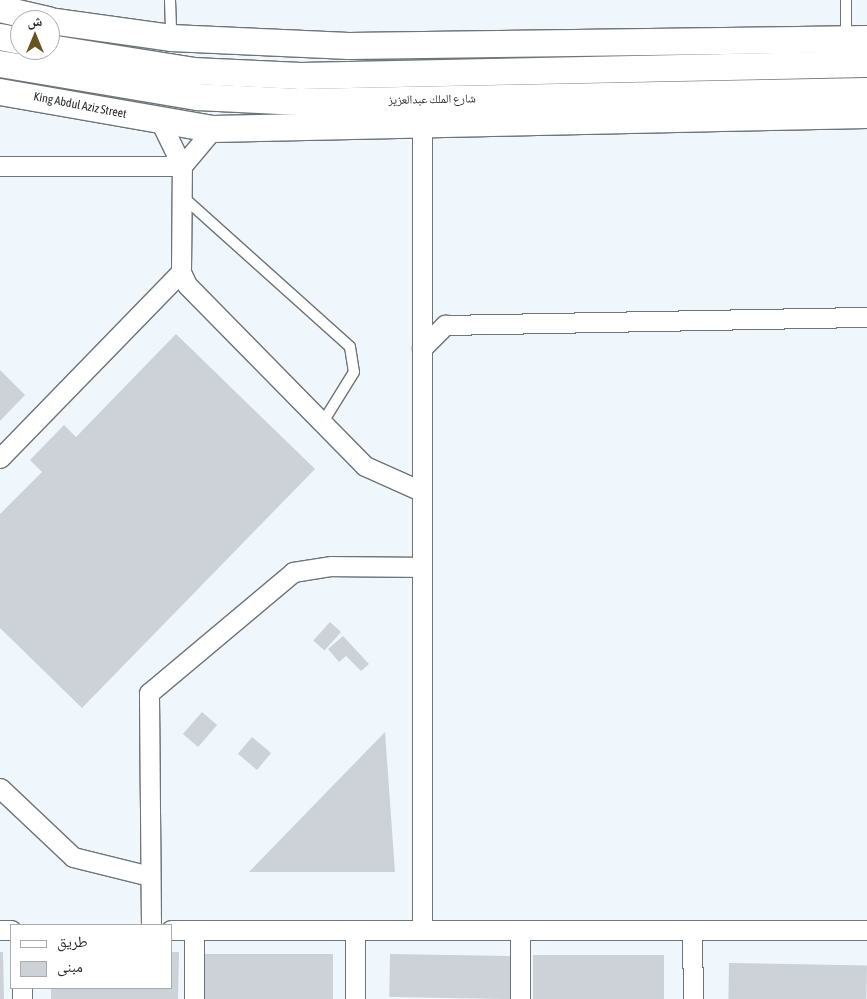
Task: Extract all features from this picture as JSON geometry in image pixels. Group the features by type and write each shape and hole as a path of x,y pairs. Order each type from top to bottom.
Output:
{"street":[{"path":"60,22 171,38 349,46 857,39"},
{"name":"شارع الملك عبدالعزيز","path":"60,50 194,71 301,76 867,64"},
{"name":"شارع الملك عبدالعزيز","path":"0,64 198,97 300,102 867,91"},
{"name":"King Abdul Aziz Street","path":"0,92 161,123"},
{"path":"161,123 213,129 422,127 867,115"},
{"path":"161,123 182,166 181,272 187,285 366,466 421,491"},
{"path":"422,127 422,930"},
{"path":"182,166 213,129"},
{"path":"0,166 182,166"},
{"path":"0,458 181,272"},
{"path":"422,348 445,325 867,317"},
{"path":"151,924 149,693 293,572 332,566 421,567"},
{"path":"0,788 73,857 150,876"},
{"path":"172,930 867,930"},
{"path":"194,930 194,999"},
{"path":"355,930 355,999"},
{"path":"520,930 520,999"},
{"path":"692,930 693,999"}],"lane":[{"path":"170,0 171,38"},
{"path":"846,0 857,39"},
{"path":"183,198 350,347 354,372 323,422"}],"building":[{"path":"176,334 315,469 82,708 0,628 0,514 42,472 30,460 64,425 76,437"},
{"path":"0,370 25,395 0,421"},
{"path":"330,622 341,632 324,651 313,641"},
{"path":"343,636 369,664 361,671 346,656 339,662 328,649"},
{"path":"202,712 217,725 198,747 183,734"},
{"path":"385,732 395,872 249,872"},
{"path":"252,737 271,753 257,770 238,754"},
{"path":"0,952 3,952 4,999 0,999"},
{"path":"172,952 179,952 178,999 51,999 51,989 172,989"},
{"path":"204,954 333,954 333,999 204,999"},
{"path":"390,954 515,956 514,999 389,997"},
{"path":"533,955 664,955 664,999 533,999"},
{"path":"729,963 867,965 866,999 728,999"}]}
